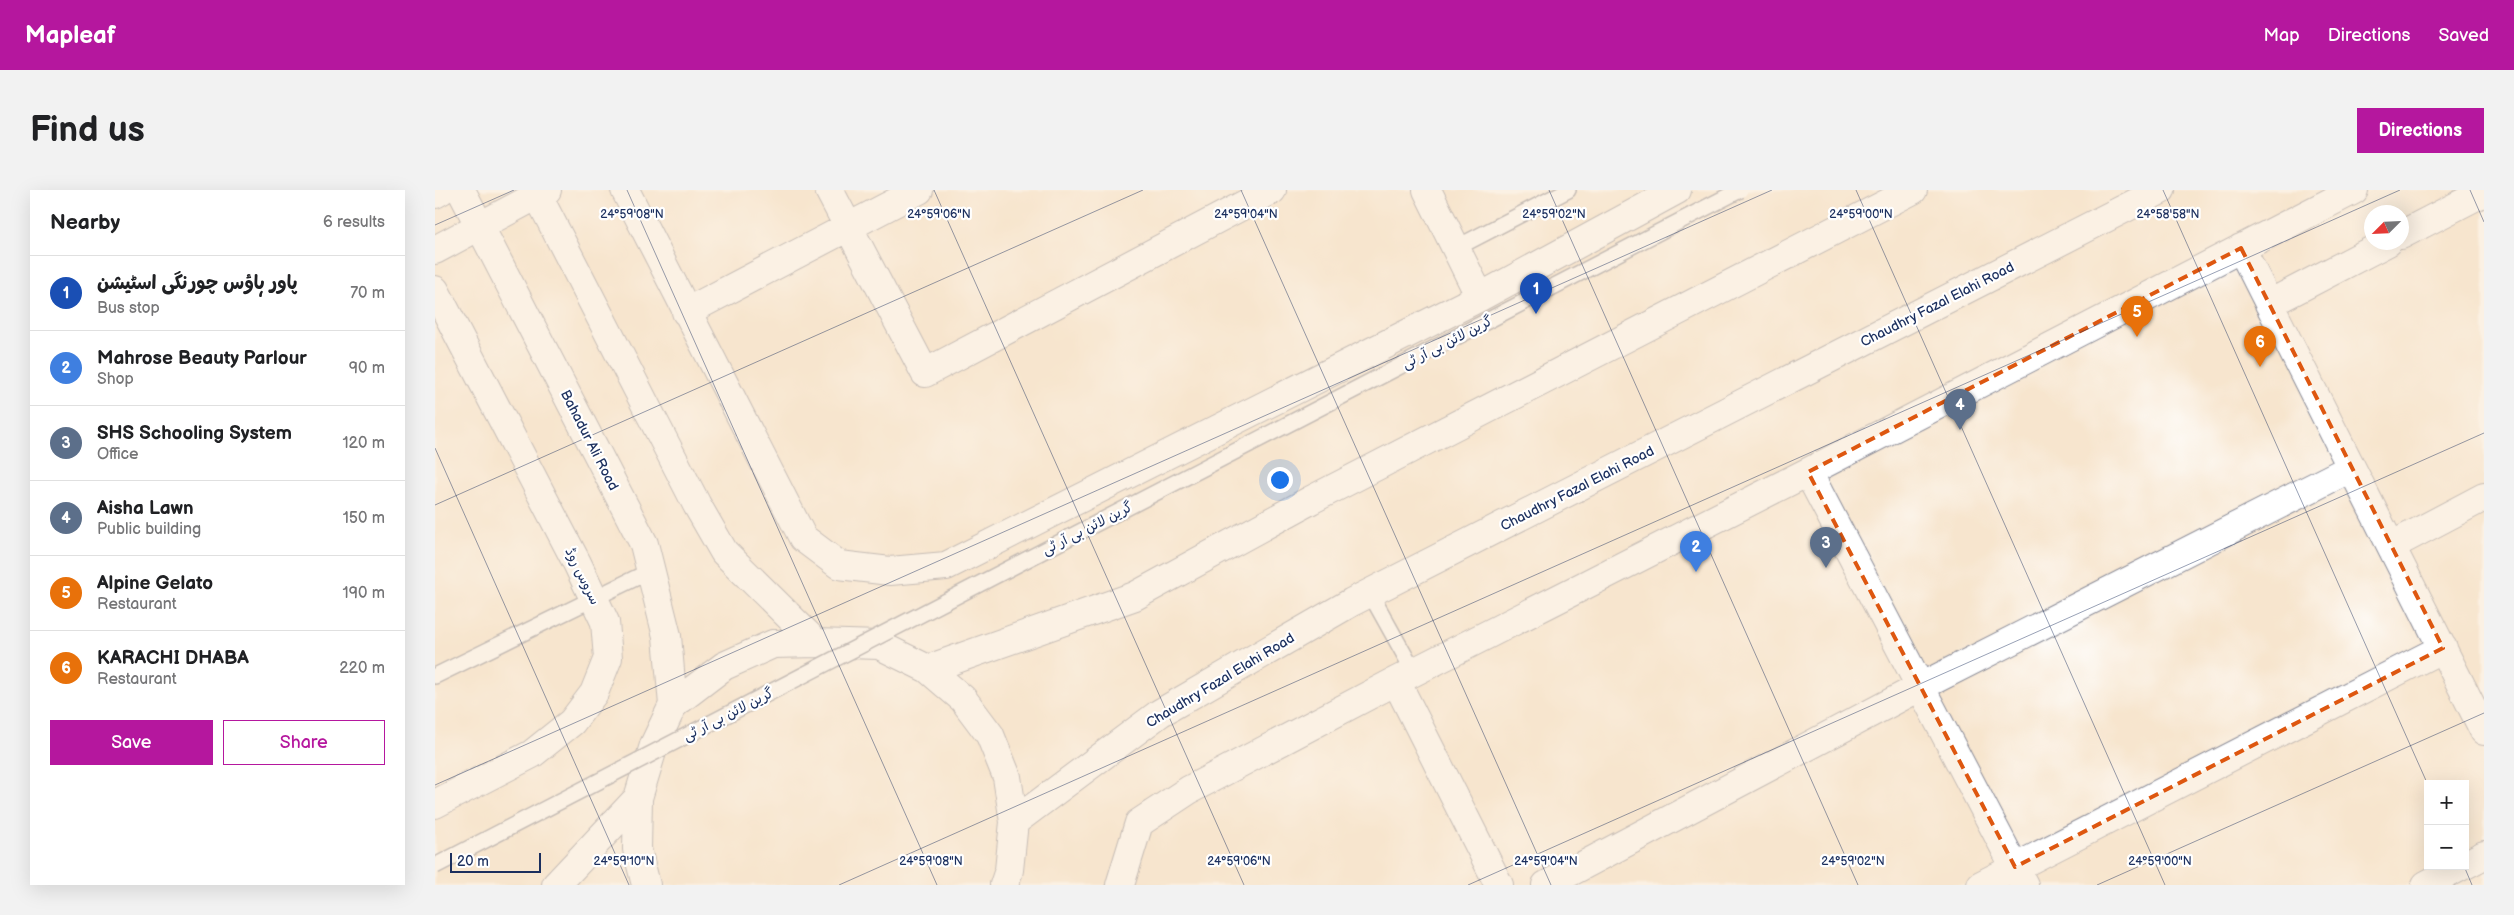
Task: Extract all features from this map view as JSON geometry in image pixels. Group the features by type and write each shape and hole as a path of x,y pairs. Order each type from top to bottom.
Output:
{"street":[{"path":"435,194 442,190"},
{"name":"Bahadur Ali Road","path":"461,190 644,544 667,636 673,705"},
{"path":"625,190 803,538 839,565 890,571 946,566 1480,296 1677,190"},
{"path":"829,190 925,372 1272,190"},
{"path":"686,312 919,190"},
{"path":"1427,190 1480,296"},
{"path":"929,669 1135,596 1311,500 1913,190"},
{"name":"Chaudhry Fazal Elahi Road","path":"1014,822 1160,714 1370,593 2161,190"},
{"path":"1120,885 1139,823 1189,790 1405,676 1808,472 2354,190"},
{"path":"435,250 479,228 540,192 697,505 724,552 816,643"},
{"path":"2409,231 2484,192"},
{"path":"2241,248 2483,725"},
{"path":"2269,304 2373,250"},
{"name":"سروس روڈ","path":"435,290 605,622 608,658 594,693 572,722 532,754 435,804"},
{"path":"1546,885 1920,687 2351,468"},
{"path":"1808,472 2019,876"},
{"path":"2391,546 2484,497"},
{"path":"646,885 637,849 638,798 653,745 673,705 724,666 773,644 816,643 879,646 929,669 963,699 990,735 1007,777 1014,822 1009,870 1004,885"},
{"path":"1981,885 2019,876 2443,648"},
{"path":"1405,676 1499,885"},
{"path":"556,885 638,798"},
{"path":"2469,863 2484,855"},
{"path":"2426,885 2456,870"}],"lane":[{"path":"1456,248 1568,190"},
{"name":"گرین لائن بی آر ٹی","path":"435,866 1740,190"},
{"path":"435,676 652,570"},
{"path":"1370,593 1405,676"}],"highlighted area":[{"path":"2241,248 2443,648 2015,867 1808,472"}],"place":[{"name":"پاور ہاؤس چورنگی اسٹیشن","path":"1536,314"},
{"name":"Alpine Gelato","path":"2137,337"},
{"name":"KARACHI DHABA","path":"2260,367"},
{"name":"Aisha Lawn","path":"1960,430"},
{"name":"SHS Schooling System","path":"1826,568"},
{"name":"Mahrose Beauty Parlour","path":"1696,572"}]}
